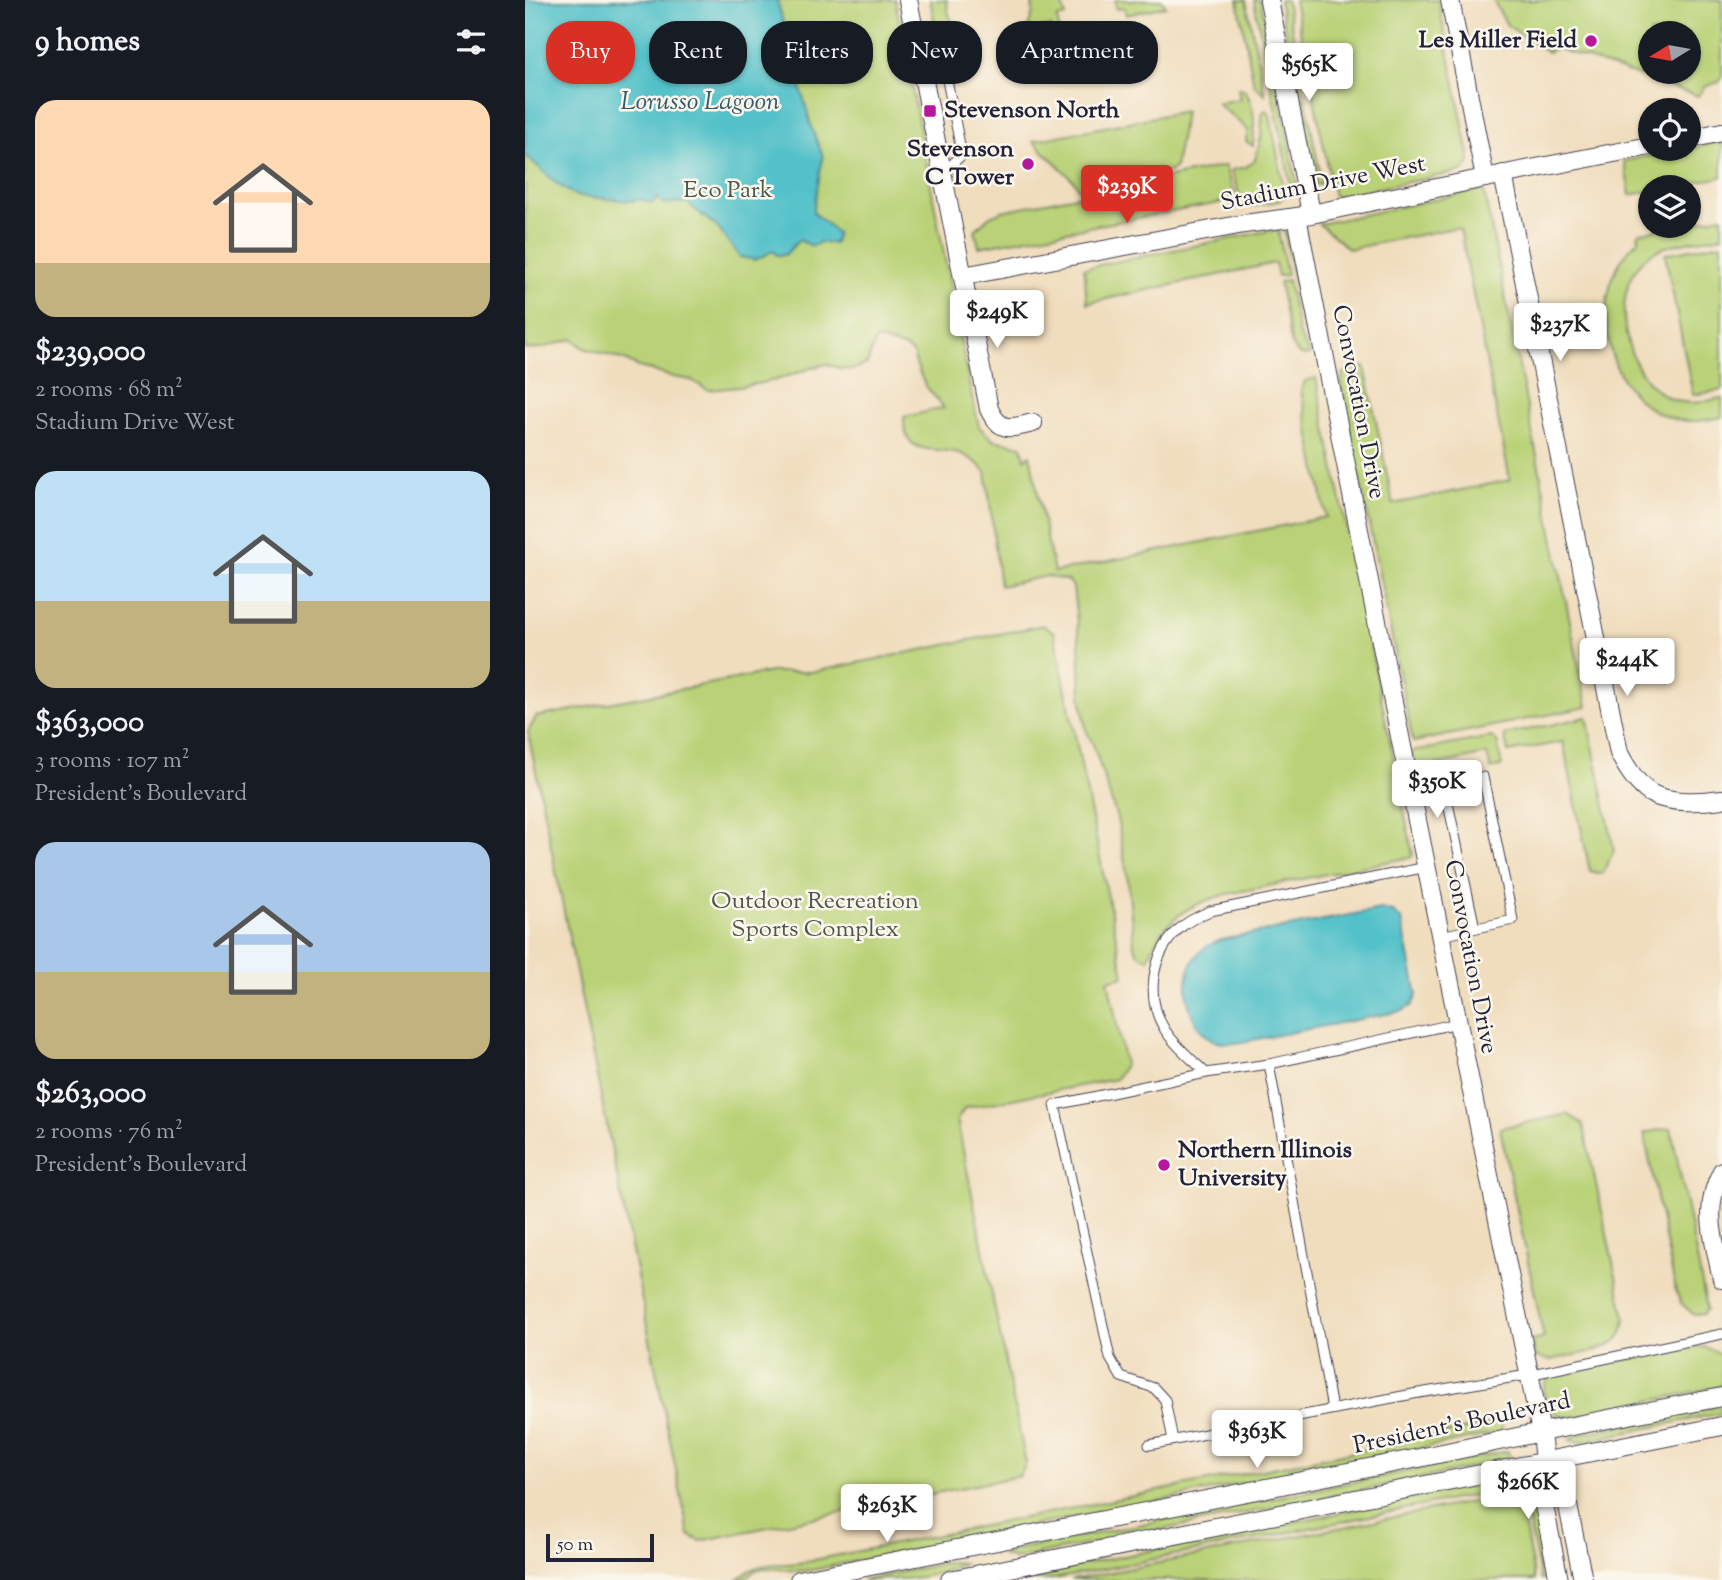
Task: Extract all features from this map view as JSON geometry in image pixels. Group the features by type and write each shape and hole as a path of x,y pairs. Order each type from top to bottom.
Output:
{"street":[{"path":"908,0 989,409 995,421 1003,426 1034,423"},
{"name":"Convocation Drive","path":"1269,0 1304,215 1412,791 1541,1432 1544,1461 1541,1491 1559,1580"},
{"path":"1450,0 1485,178"},
{"path":"1701,136 1722,132"},
{"name":"Stadium Drive West","path":"963,276 1244,223 1304,215 1638,148"},
{"path":"1503,174 1619,753 1627,768 1651,793 1667,799 1686,801 1722,799"},
{"path":"1722,1171 1711,1199 1710,1216 1722,1279"},
{"name":"President's Boulevard","path":"799,1580 1722,1397"},
{"name":"President's Boulevard","path":"950,1580 988,1576 1722,1426"},
{"path":"1544,1461 1557,1470 1565,1490 1583,1580"},
{"path":"981,1545 988,1576"}],"lane":[{"path":"1412,791 1483,777 1513,920 1441,936"},
{"path":"1444,785 1475,928"},
{"path":"1206,1073 1166,1032 1153,996 1159,954 1178,929 1193,918 1210,911 1427,867"},
{"path":"1173,1440 1165,1400 1154,1388 1121,1377 1110,1358 1055,1105 1206,1073 1269,1064 1458,1023"},
{"path":"1269,1064 1332,1409"},
{"path":"1149,1445 1413,1394 1528,1375 1722,1334"}],"green space":[{"name":"Eco Park","path":"525,0 895,0 899,21 887,21 887,84 911,84 979,427 993,440 1022,446 1025,459 1030,455 1054,572 1326,517 1301,390 1305,381 1316,378 1413,855 1209,900 1186,910 1168,925 1148,959 1138,954 1134,946 1128,881 1117,818 1086,730 1073,587 1069,581 1047,576 1000,586 986,472 959,453 914,445 905,430 904,417 944,408 925,385 914,355 906,348 876,339 867,364 852,370 827,364 776,380 708,390 691,380 636,366 584,348 573,339 543,348 525,349"},
{"path":"930,0 947,0 952,21 934,21"},
{"path":"1032,0 1060,0 1066,16 1057,18 1058,21 1030,21"},
{"path":"1115,0 1162,0 1166,6 1126,15 1125,8 1116,9"},
{"path":"1238,0 1246,0 1265,94 1254,85"},
{"path":"1254,0 1260,0 1298,189 1294,190 1291,188"},
{"path":"1279,0 1286,0 1322,184 1316,185"},
{"path":"1294,0 1438,0 1470,160 1468,166 1463,171 1334,197"},
{"name":"Les Miller Field","path":"1493,0 1722,0 1722,77 1719,82 1704,87 1698,96 1662,84 1701,84 1701,21 1638,21 1638,76 1556,48 1548,52 1507,25"},
{"path":"1238,88 1242,88 1247,94 1252,107 1253,146 1246,141 1248,130 1217,103 1240,99"},
{"path":"1267,110 1285,195 1279,201 1252,206 1240,198 1231,170 1246,167 1255,160 1261,138 1262,114"},
{"path":"1185,111 1175,167 1171,171 1079,189 1033,141"},
{"path":"1722,142 1722,177 1701,181 1701,175 1638,175 1638,193 1630,195 1624,161 1638,158 1638,161 1701,161 1701,146"},
{"path":"1225,166 1236,200 979,247 975,230 990,216 1002,211"},
{"path":"1484,191 1587,707 1413,742 1342,389 1343,374 1365,367 1393,504 1510,480 1460,229 1349,249 1319,224"},
{"path":"1722,216 1722,236 1678,244 1654,252 1638,266 1628,285 1624,307 1625,330 1631,353 1642,373 1656,389 1680,402 1704,402 1722,398 1722,417 1692,421 1674,419 1649,408 1630,389 1616,366 1608,340 1606,312 1611,285 1621,260 1639,238 1701,238 1701,220"},
{"path":"1278,229 1287,275 1278,276 1275,263 1087,303 1084,268"},
{"path":"1284,231 1293,240 1312,339 1303,327"},
{"path":"1722,243 1722,390 1693,395 1665,254"},
{"path":"1288,280 1299,335 1310,355 1299,354 1292,346 1279,282"},
{"name":"Outdoor Recreation Sports Complex","path":"1043,625 1054,632 1124,976 1108,980 1125,1065 1116,1079 965,1108 957,1120 1026,1464 1019,1476 700,1541 689,1535 528,732 536,717 771,672 813,672"},
{"path":"1587,717 1614,850 1602,874 1590,871 1563,742 1508,752 1504,735"},
{"path":"1491,737 1497,741 1502,766 1491,769 1487,754 1435,765 1437,777 1420,780 1416,775 1411,752"},
{"path":"1568,1114 1583,1124 1625,1318 1621,1335 1611,1344 1595,1351 1550,1360 1535,1357 1532,1341 1544,1338 1500,1128"},
{"path":"1671,1128 1707,1309 1703,1314 1694,1315 1681,1303 1676,1292 1644,1133"},
{"path":"1694,1346 1722,1355 1722,1384 1574,1417 1561,1416 1547,1404 1544,1387 1549,1376"},
{"path":"1722,1407 1722,1413 1579,1442 1570,1440 1576,1435"},
{"path":"1501,1422 1503,1432 812,1570 765,1568 738,1580 752,1569 773,1564 799,1563"},
{"path":"1508,1451 1510,1459 1506,1461 1015,1559 1003,1556 1013,1550"},
{"path":"1506,1479 1515,1480 1516,1487 1049,1580 1018,1580 1025,1576"},
{"path":"1529,1492 1535,1503 1550,1580 1541,1580 1523,1493"},
{"path":"1518,1493 1535,1580 1071,1580"},
{"path":"951,1562 964,1563 928,1576 862,1580"}],"water":[{"name":"Lorusso Lagoon","path":"525,0 777,0 783,21 761,21 761,84 800,84 812,129 823,156 813,212 837,233 835,243 812,246 799,240 785,255 777,255 773,251 755,260 740,257 717,227 688,202 663,204 658,198 652,203 640,199 632,201 576,196 557,184 525,156"},
{"path":"1380,909 1393,912 1402,920 1417,995 1412,1005 1402,1011 1237,1043 1215,1041 1196,1023 1187,996 1187,981 1196,956 1208,946 1221,940"}],"place":[{"name":"Les Miller Field","path":"1591,41"},
{"name":"Stevenson North","path":"930,111"},
{"name":"Stevenson C Tower","path":"1028,164"},
{"name":"Northern Illinois University","path":"1164,1165"}]}
